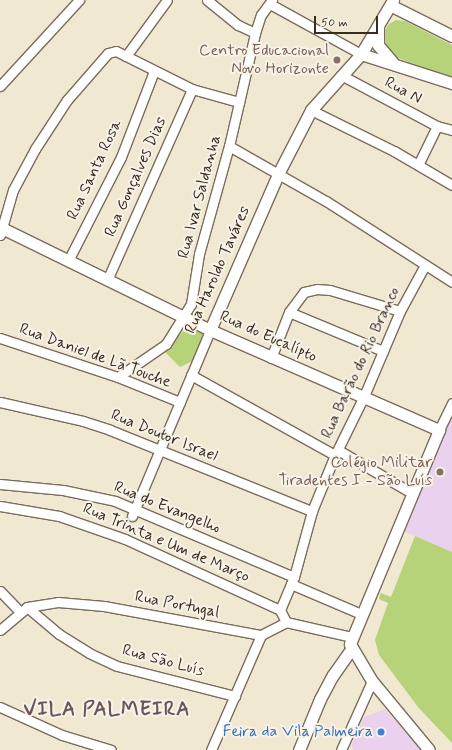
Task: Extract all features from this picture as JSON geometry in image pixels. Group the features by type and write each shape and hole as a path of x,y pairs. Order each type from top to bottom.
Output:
{"street":[{"path":"0,86 79,0"},
{"path":"126,56 167,0"},
{"path":"207,0 238,25 255,32"},
{"path":"271,2 361,54 452,83"},
{"name":"Rua Ivar Saldanha","path":"118,377 166,344 185,317 195,289 199,254 229,146 255,32 261,15 271,2"},
{"path":"390,2 412,16 452,36"},
{"name":"Rua Haroldo Taváres","path":"134,512 190,375 278,174 311,110 361,54 380,24 390,2"},
{"path":"395,64 384,55 378,45 380,24 393,15 412,16"},
{"path":"1,230 13,190 35,149 67,100 108,53 116,51 192,89 239,102"},
{"name":"Rua Santa Rosa","path":"69,259 121,157 154,71"},
{"name":"Rua N","path":"342,75 437,126 452,130"},
{"name":"Rua Gonçalves Dias","path":"108,278 192,89"},
{"path":"311,110 418,165 452,185"},
{"path":"418,165 437,126"},
{"path":"229,146 352,217 452,282"},
{"name":"Rua do Eucalípto","path":"1,230 69,259 210,330 271,358 364,396 439,430"},
{"name":"Rua Barão do Rio Branco","path":"280,610 292,580 312,511 336,452 364,396 400,311 425,265"},
{"path":"271,358 289,312 304,292 316,289 361,297 400,311"},
{"path":"289,312 383,351"},
{"name":"Rua Daniel de Lã Touche","path":"0,338 118,377 180,402"},
{"path":"190,375 412,493"},
{"name":"Rua Doutor Israel","path":"0,402 83,421 312,511"},
{"path":"299,750 320,699 333,675 351,649 352,637 361,614 439,430 452,403"},
{"name":"Rua do Evangelho","path":"0,484 82,492 134,512 292,580 361,614"},
{"name":"Rua Trinta e Um de Março","path":"0,506 80,521 162,554 280,610"},
{"name":"Rua São Luís","path":"0,591 59,634 89,653 117,666 235,696"},
{"name":"Rua Portugal","path":"23,609 58,602 79,603 261,635"},
{"path":"0,630 23,609"},
{"path":"280,610 286,622"},
{"path":"211,750 261,635 286,622 352,637"},
{"path":"351,649 372,680 429,750"},
{"path":"342,750 372,680"},
{"path":"0,707 62,735 111,750"}],"shaded area":[{"name":"Colégio Militar Tiradentes I - São Luís","path":"452,414 452,552 403,531"},
{"name":"Feira da Vila Palmeira","path":"385,709 421,750 354,750 351,746 364,717"}],"green space":[{"path":"396,20 405,21 452,45 452,79 385,53 381,36 389,24"},
{"path":"190,325 206,333 193,361 180,367 163,350"},
{"path":"415,536 452,552 452,743 418,707 379,655 375,640 388,603 379,599 380,595 381,593 391,597"}],"place":[{"name":"Centro Educacional Novo Horizonte","path":"337,60"},
{"name":"Colégio Militar Tiradentes I - São Luís","path":"440,472"},
{"name":"Feira da Vila Palmeira","path":"381,732"}],"district":[{"name":"VILA PALMEIRA","path":"107,709"}]}
